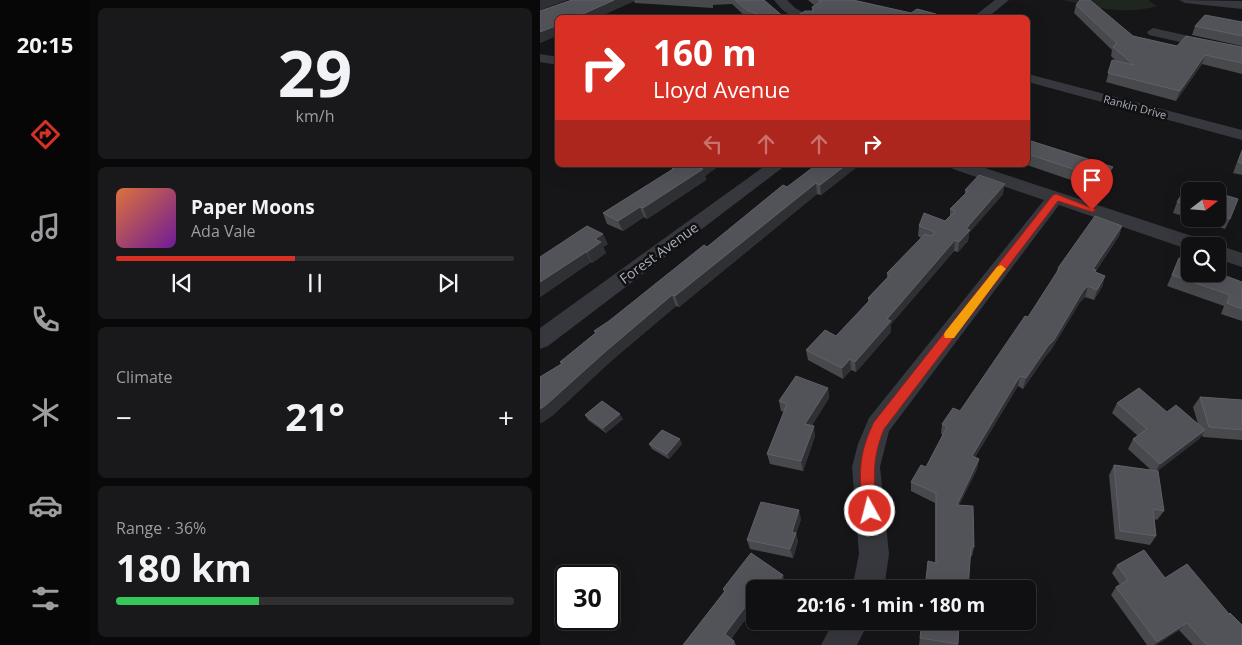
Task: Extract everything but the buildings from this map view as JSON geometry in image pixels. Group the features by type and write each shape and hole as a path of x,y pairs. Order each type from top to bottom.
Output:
{"street":[{"path":"780,0 791,11 800,15"},
{"path":"982,15 1003,0"},
{"path":"1185,0 1242,5"},
{"path":"1153,32 1242,52"},
{"path":"540,58 555,60"},
{"name":"Rankin Drive","path":"1030,79 1242,135"},
{"name":"Forest Avenue","path":"540,340 774,167"},
{"path":"965,167 1181,240"},
{"path":"870,580 874,554 866,467 871,444 878,426 1056,197"},
{"path":"1226,255 1242,260"},
{"path":"838,645 847,630"}],"shaded area":[{"path":"1063,0 1148,0 1157,6 1146,9 1122,10 1086,6"}],"slow traffic":[{"path":"950,335 1001,269"}],"route":[{"path":"870,511 866,467 871,444 878,426 1056,197 1092,210"}]}
